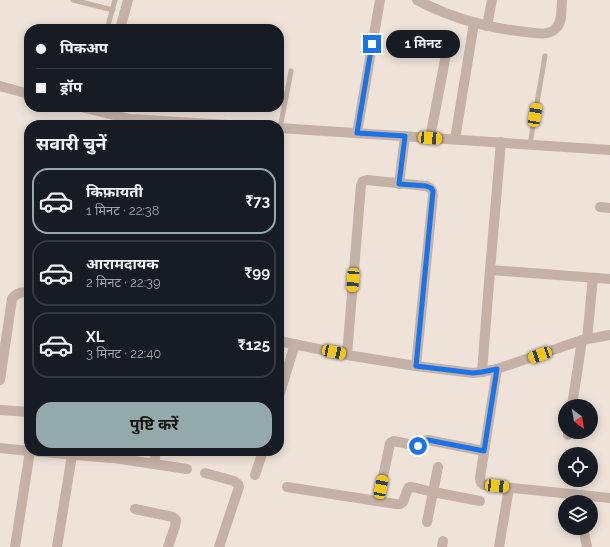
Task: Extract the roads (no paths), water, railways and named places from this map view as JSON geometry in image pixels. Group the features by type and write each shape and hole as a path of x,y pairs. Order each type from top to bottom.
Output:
{"street":[{"path":"121,24 128,0"},
{"path":"357,133 380,0"},
{"path":"417,0 451,16 474,23 513,30 549,33 558,27 560,22 562,0"},
{"path":"487,26 492,0"},
{"path":"455,139 474,23"},
{"path":"430,138 448,44"},
{"path":"0,86 24,93"},
{"path":"107,112 130,119 146,120"},
{"path":"284,128 610,150"},
{"path":"399,184 405,136"},
{"path":"482,372 501,142"},
{"path":"347,355 360,185 363,181 367,180 426,186 431,188 433,191 416,366"},
{"path":"490,270 610,279"},
{"path":"573,399 585,340 593,278"},
{"path":"0,380 12,299 15,295 24,292"},
{"path":"284,342 347,355 473,373 497,369 585,340 610,335"},
{"path":"284,380 295,344"},
{"path":"497,369 480,481 484,485 558,495"},
{"path":"0,410 24,412"},
{"path":"378,501 390,443 392,442 420,446 423,441 428,440 484,451"},
{"path":"0,448 24,450"},
{"path":"15,547 30,456"},
{"path":"57,547 72,456"},
{"path":"124,456 154,464 187,469"},
{"path":"154,464 155,456"},
{"path":"255,475 261,456"},
{"path":"427,522 438,467"},
{"path":"205,473 234,481 239,487 219,547"},
{"path":"287,487 400,504 403,502 407,490 412,486 433,492 480,501"},
{"path":"499,547 509,488"},
{"path":"598,498 610,498"},
{"path":"135,509 173,517 176,520 168,547"},
{"path":"585,535 588,547"}],"lane":[{"path":"73,0 113,10"},
{"path":"109,24 115,0"},
{"path":"530,144 545,56"},
{"path":"284,104 291,71"}]}
